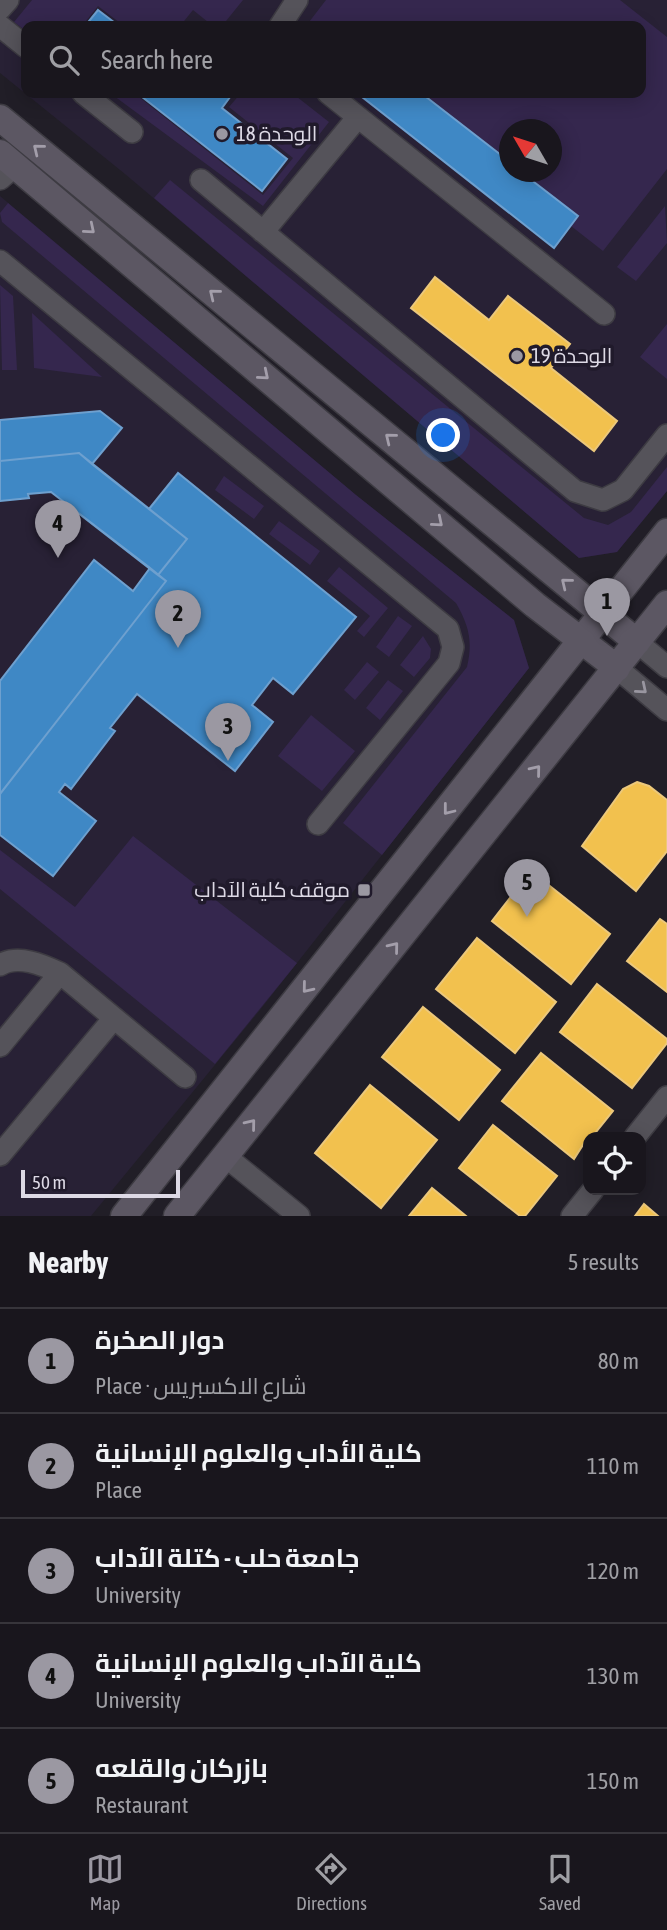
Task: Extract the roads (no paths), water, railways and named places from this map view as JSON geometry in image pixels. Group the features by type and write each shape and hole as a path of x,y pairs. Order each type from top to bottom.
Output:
{"main road":[{"path":"0,118 637,642"},
{"path":"5,166 617,668"},
{"path":"124,1216 667,532"},
{"path":"177,1216 667,604"}],"street":[{"path":"0,9 8,0"},
{"path":"283,21 297,0"},
{"path":"0,26 21,43"},
{"path":"89,98 132,132"},
{"path":"334,98 604,314"},
{"path":"264,232 358,117"},
{"path":"201,180 575,491 603,500 623,490 667,435"},
{"path":"0,261 448,629 453,647 449,663 318,824"},
{"path":"637,642 667,667"},
{"path":"617,668 667,710"},
{"path":"0,965 6,961 39,962 60,973 185,1077"},
{"path":"0,1046 60,973"},
{"path":"0,1155 114,1018"},
{"path":"639,1132 667,1097"},
{"path":"225,1156 299,1216"},
{"path":"572,1216 589,1195"}],"place":[{"name":"الوحدة 18","path":"222,134"},
{"name":"الوحدة 19","path":"517,356"},
{"name":"كلية الآداب والعلوم الإنسانية","path":"58,558"},
{"name":"دوار الصخرة","path":"607,636"},
{"name":"كلية الأداب والعلوم الإنسانية","path":"178,648"},
{"name":"جامعة حلب - كتلة الآداب","path":"228,761"},
{"name":"موقف كلية الآداب","path":"364,890"},
{"name":"بازركان والقلعه","path":"527,917"}]}
